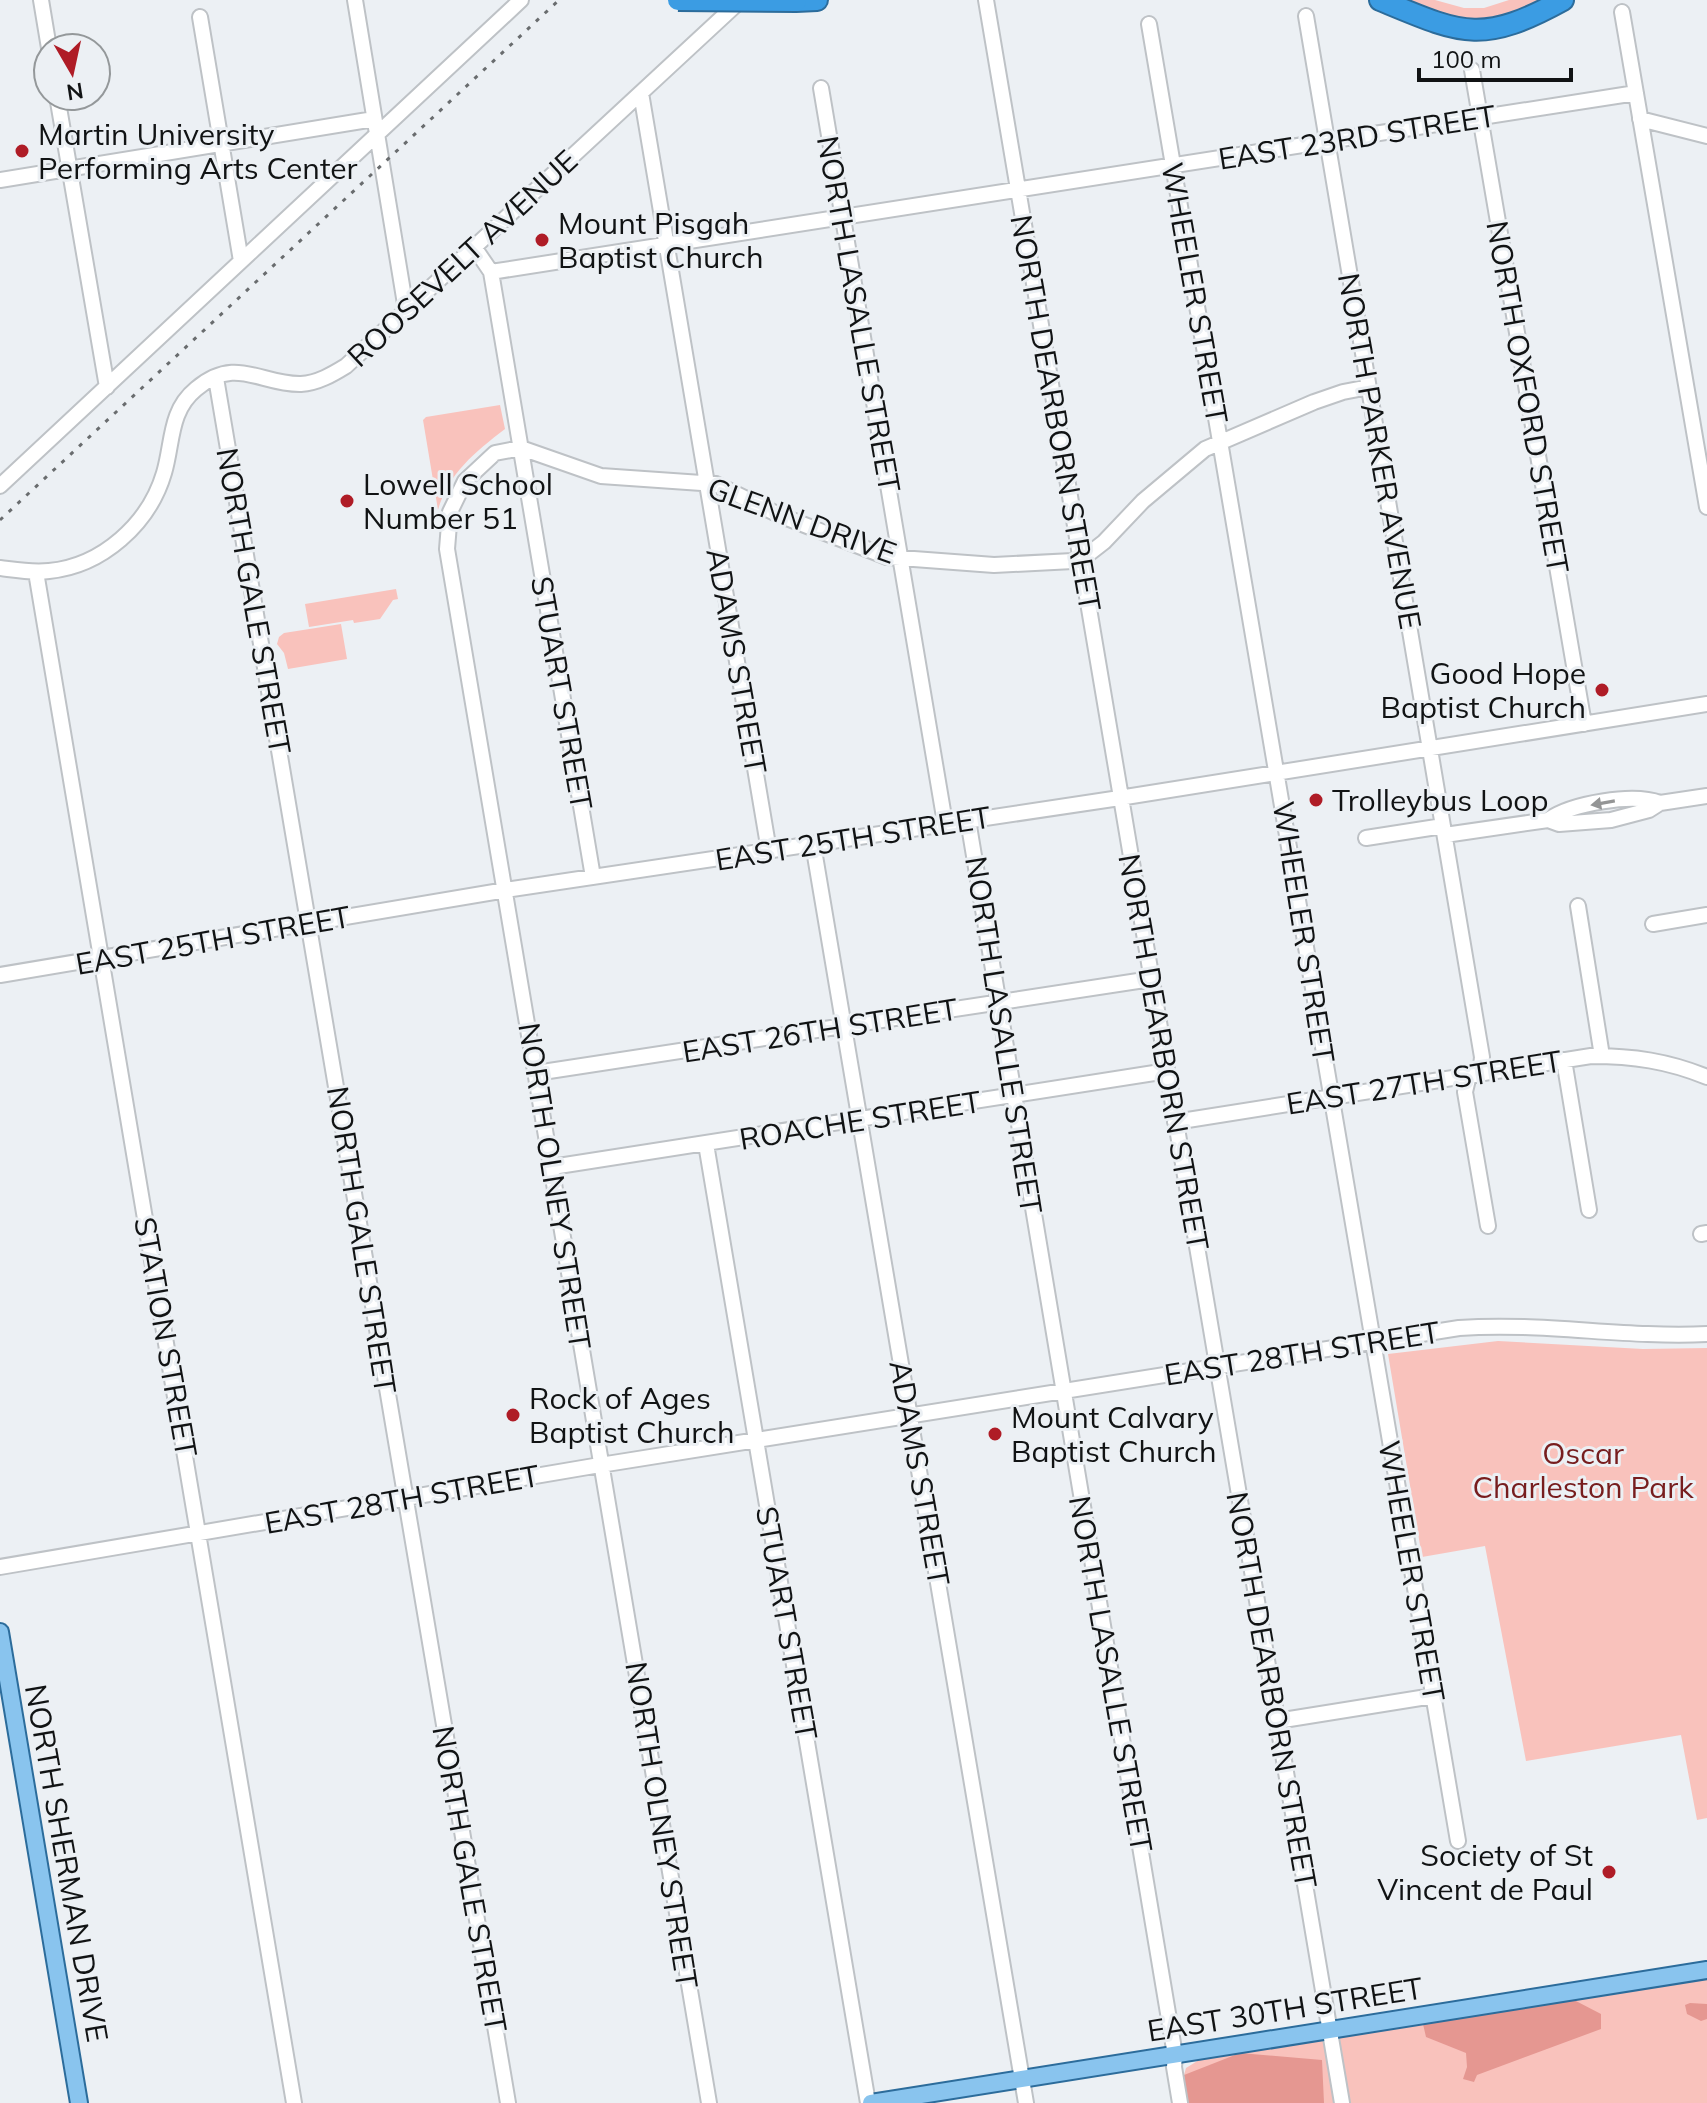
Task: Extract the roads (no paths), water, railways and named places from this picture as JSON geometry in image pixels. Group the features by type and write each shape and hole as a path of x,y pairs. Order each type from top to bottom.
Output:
{"highway":[{"path":"678,0 817,0"},
{"path":"1380,0 1443,26 1473,31 1516,24 1563,0"}],"main road":[{"name":"NORTH SHERMAN DRIVE","path":"0,1632 79,2103"},
{"name":"EAST 30TH STREET","path":"870,2103 1707,1970"}],"street":[{"path":"41,0 46,32"},
{"path":"355,0 406,310"},
{"path":"0,486 241,261 376,127 521,0"},
{"name":"ROOSEVELT AVENUE","path":"216,378 239,372 293,383 319,380 346,366 741,0"},
{"name":"NORTH DEARBORN STREET","path":"986,0 1342,2103"},
{"path":"1622,12 1707,507"},
{"name":"NORTH PARKER AVENUE","path":"1306,16 1482,1057 1481,1067 1472,1075 1465,1092 1488,1226"},
{"path":"200,17 241,261"},
{"name":"WHEELER STREET","path":"1149,24 1458,1841"},
{"name":"NORTH OXFORD STREET","path":"1472,70 1584,724"},
{"name":"NORTH LASALLE STREET","path":"821,88 945,823"},
{"name":"ADAMS STREET","path":"641,93 769,851"},
{"name":"EAST 23RD STREET","path":"491,272 1636,93"},
{"path":"60,112 107,387"},
{"path":"1640,119 1707,136"},
{"path":"0,180 222,144 376,127"},
{"path":"474,247 491,272"},
{"name":"STUART STREET","path":"491,272 593,877"},
{"path":"0,568 36,572 58,570 89,561 125,535 158,491 175,417 197,388 216,378"},
{"name":"NORTH GALE STREET","path":"216,378 508,2103"},
{"path":"1081,559 1104,542 1143,501 1205,449 1314,402 1369,387"},
{"name":"GLENN DRIVE","path":"521,448 601,476 716,484 801,525 873,553 901,559 994,565 1081,559"},
{"name":"NORTH OLNEY STREET","path":"521,448 495,453 469,477 452,504 446,537 709,2103"},
{"name":"STATION STREET","path":"36,572 294,2103"},
{"name":"EAST 25TH STREET","path":"0,975 506,890 1121,798 1707,704"},
{"path":"1366,838 1548,820 1557,813 1607,801 1649,799 1660,803 1707,796"},
{"name":"NORTH LASALLE STREET","path":"968,820 1175,2055 1180,2103"},
{"name":"ADAMS STREET","path":"813,844 1026,2103"},
{"path":"1578,906 1602,1056"},
{"path":"1653,924 1707,915"},
{"name":"EAST 26TH STREET","path":"536,1073 1151,979"},
{"name":"EAST 27TH STREET","path":"1175,1122 1602,1056 1640,1057 1707,1077"},
{"path":"1564,1060 1589,1210"},
{"name":"ROACHE STREET","path":"552,1167 1167,1071"},
{"name":"STUART STREET","path":"706,1144 870,2103"},
{"name":"EAST 28TH STREET","path":"0,1567 405,1497 1478,1326 1630,1335 1707,1334"},
{"path":"1277,1721 1433,1696"}],"railway":[{"path":"0,520 559,0"}],"place":[{"name":"Martin University Performing Arts Center","path":"22,151"},
{"name":"Mount Pisgah Baptist Church","path":"542,240"},
{"name":"Lowell School Number 51","path":"347,501"},
{"name":"Good Hope Baptist Church","path":"1602,690"},
{"name":"Trolleybus Loop","path":"1316,800"},
{"name":"Rock of Ages Baptist Church","path":"513,1415"},
{"name":"Mount Calvary Baptist Church","path":"995,1434"},
{"name":"Society of St Vincent de Paul","path":"1609,1872"}],"park label":[{"name":"Oscar Charleston Park","path":"1583,1470"}]}
